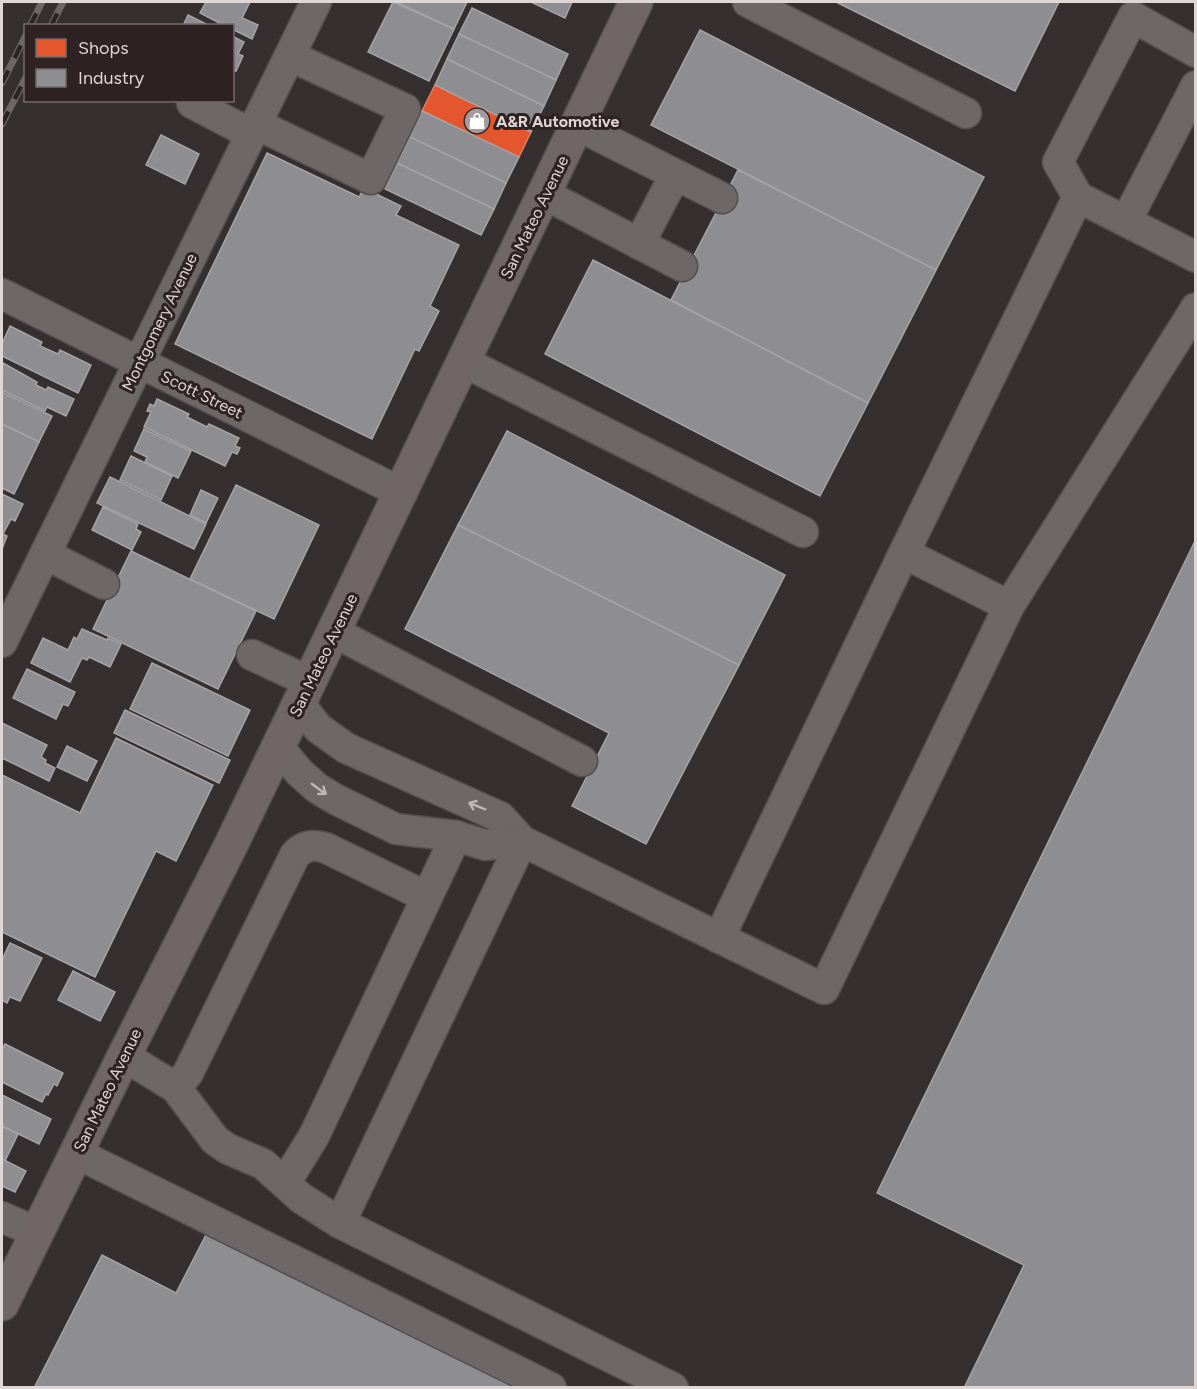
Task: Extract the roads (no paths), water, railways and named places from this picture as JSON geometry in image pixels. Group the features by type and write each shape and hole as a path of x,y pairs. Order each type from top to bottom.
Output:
{"main road":[{"name":"San Mateo Avenue","path":"2,1304 231,845 636,2"}],"street":[{"name":"Montgomery Avenue","path":"2,642 316,2"},
{"path":"748,2 966,113"},
{"path":"1196,52 1133,17 1058,162 1078,197 1196,257"},
{"path":"192,103 371,179 405,109 290,56"},
{"path":"1126,221 1196,87"},
{"path":"577,125 722,198"},
{"path":"639,244 675,175"},
{"path":"544,194 682,266"},
{"path":"719,938 1078,197"},
{"name":"Scott Street","path":"2,294 402,493"},
{"path":"252,655 305,693 318,728 346,748 500,817 522,842 824,989 1009,606 1196,308"},
{"path":"464,362 803,532"},
{"path":"904,553 1009,606"},
{"path":"45,554 104,584"},
{"path":"334,632 582,761"},
{"path":"278,747 299,772 317,788 396,829 456,836 485,845 522,842"},
{"path":"285,1183 314,1136 456,836"},
{"path":"340,1223 522,842"},
{"path":"176,1088 188,1073 295,855 301,849 314,844 326,848 427,897"},
{"path":"124,1056 176,1088 214,1140 228,1149 263,1164 301,1198 340,1223 673,1388"},
{"path":"76,1153 551,1388"},
{"path":"2,1216 36,1232"}],"railway":[{"path":"31,24 42,2"},
{"path":"52,24 63,2"},
{"path":"2,83 24,39"},
{"path":"2,124 24,81"}],"place":[{"name":"A&R Automotive","path":"477,121"}]}
